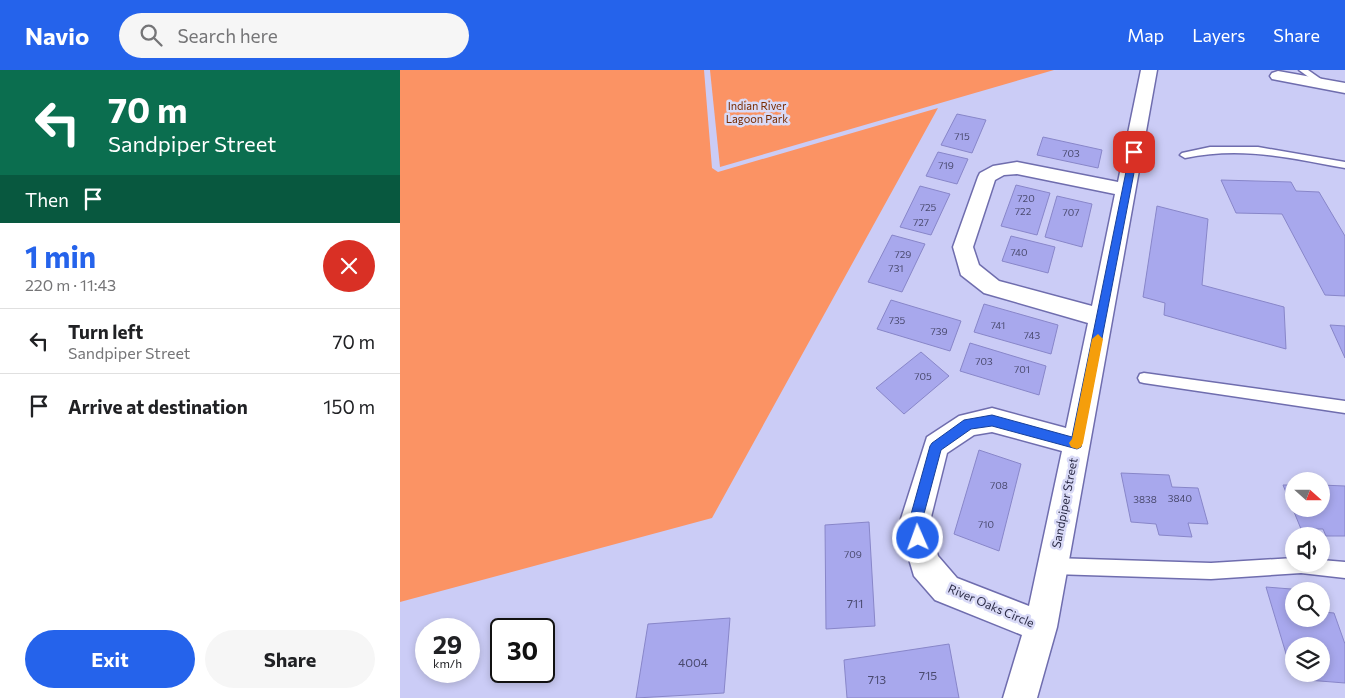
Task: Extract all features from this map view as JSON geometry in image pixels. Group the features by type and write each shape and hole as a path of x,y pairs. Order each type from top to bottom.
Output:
{"street":[{"name":"Sandpiper Street","path":"1020,698 1041,627 1149,70"},
{"path":"1276,73 1345,88"},
{"path":"1102,318 992,287 969,269 963,248 987,177 1000,170 1018,168 1127,190"},
{"name":"River Oaks Circle","path":"1041,627 946,589 925,565 914,525 936,446 968,424 992,420 1077,443"}],"lane":[{"path":"1303,70 1324,84"},
{"path":"1185,155 1210,150 1258,150 1345,165"},
{"path":"1144,378 1345,407"},
{"path":"1053,566 1211,571 1301,565 1345,570"}],"green space":[{"path":"400,70 704,70 712,168 718,172 938,108 712,518 400,602"},
{"name":"Indian River Lagoon Park","path":"710,70 1054,70 720,167"}],"building":[{"path":"957,114 986,120 972,153 941,145"},
{"path":"1043,137 1102,150 1098,168 1037,155"},
{"path":"938,152 968,159 957,184 926,176"},
{"path":"1221,180 1291,182 1296,191 1319,192 1345,236 1345,296 1325,295 1282,214 1236,213"},
{"path":"1016,185 1050,193 1037,235 1001,226"},
{"path":"920,186 950,194 931,235 900,227"},
{"path":"1057,196 1092,204 1082,247 1045,237"},
{"path":"1157,206 1208,219 1202,285 1284,307 1286,349 1164,315 1165,303 1143,297"},
{"path":"892,235 925,244 902,292 868,282"},
{"path":"1011,236 1055,247 1048,273 1002,261"},
{"path":"891,300 961,321 950,351 877,329"},
{"path":"984,304 1058,325 1051,354 974,332"},
{"path":"1330,325 1345,326 1345,358"},
{"path":"970,343 1046,366 1039,395 960,371"},
{"path":"921,352 949,376 904,414 876,388"},
{"path":"979,450 1021,464 999,551 954,534"},
{"path":"1121,473 1169,475 1172,487 1198,488 1208,524 1188,523 1192,537 1159,535 1156,524 1131,522"},
{"path":"1330,485 1345,486 1345,536 1330,536 1330,527 1300,527 1296,518 1330,518"},
{"path":"869,522 875,626 826,629 825,525"},
{"path":"1266,587 1285,589 1285,627 1330,627 1330,613 1334,613 1345,644 1345,683 1330,682 1330,637 1285,637 1285,650"},
{"path":"730,618 724,693 636,698 648,624"},
{"path":"949,644 959,698 847,698 844,660"}],"slow traffic":[{"path":"1075,443 1077,443 1098,339"}],"route":[{"path":"918,538 914,525 936,446 968,424 992,420 1077,443 1134,152"}]}
